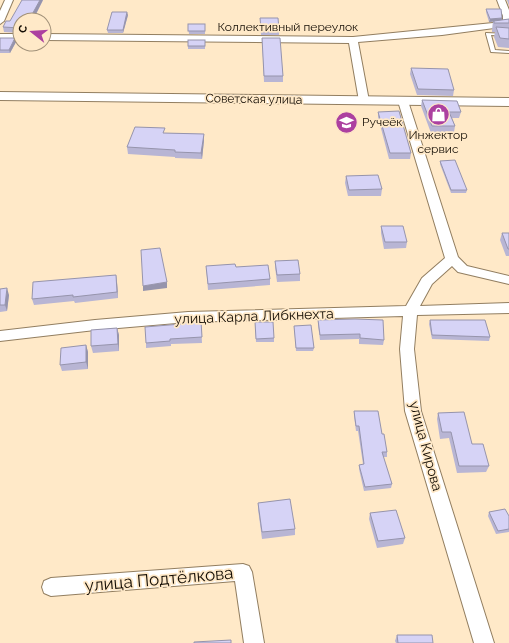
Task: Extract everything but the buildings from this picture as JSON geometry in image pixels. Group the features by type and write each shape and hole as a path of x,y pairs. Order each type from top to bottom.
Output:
{"main road":[{"name":"Советская улица","path":"0,96 509,102"}],"street":[{"path":"0,20 9,0"},
{"name":"Коллективный переулок","path":"52,37 353,40 442,32 507,24 507,16 501,0"},
{"path":"0,37 12,37"},
{"path":"353,40 364,101"},
{"path":"403,101 452,259 463,269 509,280"},
{"name":"улица Кирова","path":"452,259 427,280 410,311 407,349 413,411 484,643"},
{"name":"улица Карла Либкнехта","path":"0,336 95,325 188,317 509,308"},
{"name":"улица Подтёлкова","path":"51,587 243,572 254,643"}],"lane":[{"path":"509,35 488,34 493,51 509,52"}],"place":[{"name":"Инжектор сервис","path":"438,114"},
{"name":"Ручеёк","path":"346,122"}]}
